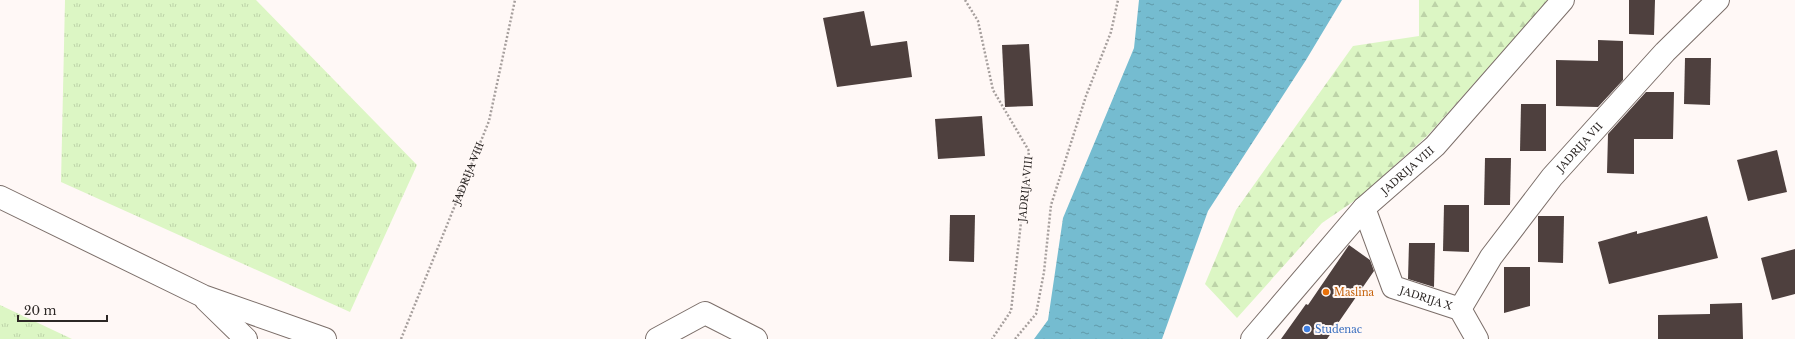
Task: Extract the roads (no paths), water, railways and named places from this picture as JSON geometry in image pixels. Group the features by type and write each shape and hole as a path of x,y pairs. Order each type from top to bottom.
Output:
{"street":[{"name":"JADRIJA VIII","path":"1252,339 1364,208 1435,146 1563,0"},
{"name":"JADRIJA VII","path":"1460,309 1491,257 1552,177 1665,52 1718,0"},
{"path":"0,197 203,296 325,339"},
{"name":"JADRIJA X","path":"1364,208 1393,288 1460,309 1477,339"},
{"path":"203,296 246,339"},
{"path":"658,339 705,313 756,339"}],"water":[{"path":"1139,0 1342,0 1306,60 1208,211 1162,339 1034,339 1048,320 1063,218 1134,48"}],"place":[{"name":"Maslina","path":"1326,292"},
{"name":"Studenac","path":"1307,329"}]}
